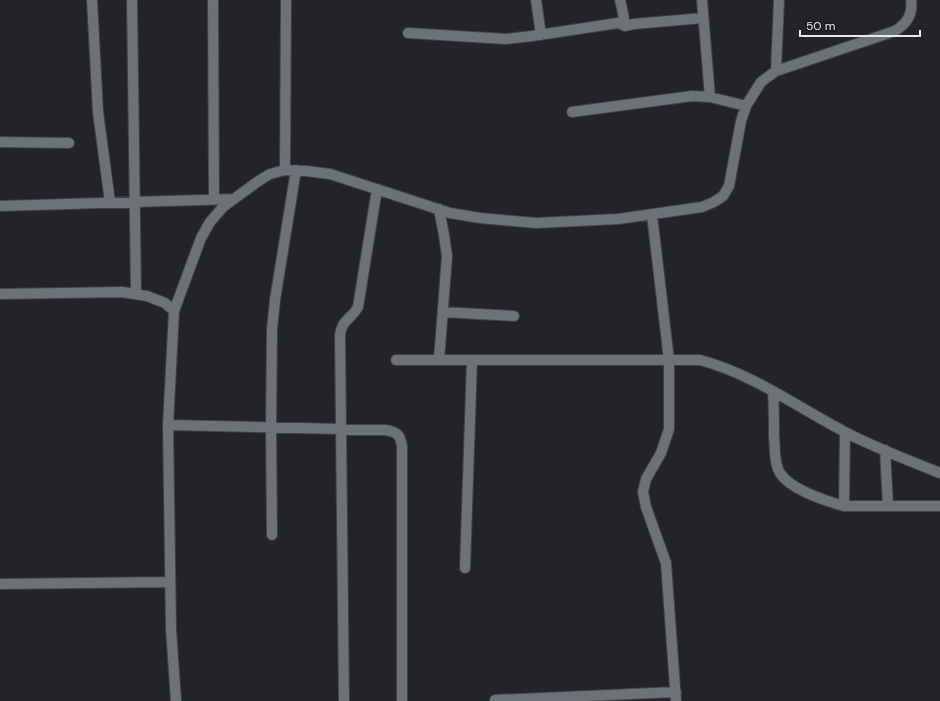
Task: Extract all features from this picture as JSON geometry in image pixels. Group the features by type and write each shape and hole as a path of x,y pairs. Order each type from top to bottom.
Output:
{"street":[{"path":"92,0 98,112 110,202"},
{"path":"132,0 136,294"},
{"path":"213,0 214,199"},
{"path":"285,170 286,0"},
{"path":"536,0 541,35"},
{"path":"620,0 625,26"},
{"path":"702,0 710,97"},
{"path":"776,71 780,0"},
{"path":"176,701 171,629 168,425 174,311 201,238 210,222 223,207 256,182 270,174 285,170 306,170 330,174 450,213 480,218 536,223 580,222 652,215 702,207 714,202 722,196 729,186 741,121 751,96 761,82 776,71 895,31 903,26 909,18 912,7 911,0"},
{"path":"408,33 506,39 618,23 625,26 703,18"},
{"path":"572,112 692,96 710,97 746,106"},
{"path":"0,142 69,143"},
{"path":"272,535 270,427 272,329 275,300 296,170"},
{"path":"344,701 340,335 341,327 344,322 354,314 358,307 377,189"},
{"path":"0,206 234,199"},
{"path":"438,209 446,245 439,360"},
{"path":"495,700 676,696 666,563 646,507 643,492 646,479 661,453 669,429 669,360 652,215"},
{"path":"0,294 122,292 147,296 165,303 174,311"},
{"path":"443,312 514,316"},
{"path":"396,360 700,360 719,365 739,373 845,432 940,473"},
{"path":"465,568 472,360"},
{"path":"773,392 775,458 778,470 793,486 830,502 844,506 940,506"},
{"path":"168,425 385,430 395,432 401,438 402,701"},
{"path":"844,506 845,432"},
{"path":"886,450 888,506"},
{"path":"0,584 170,582"}]}
